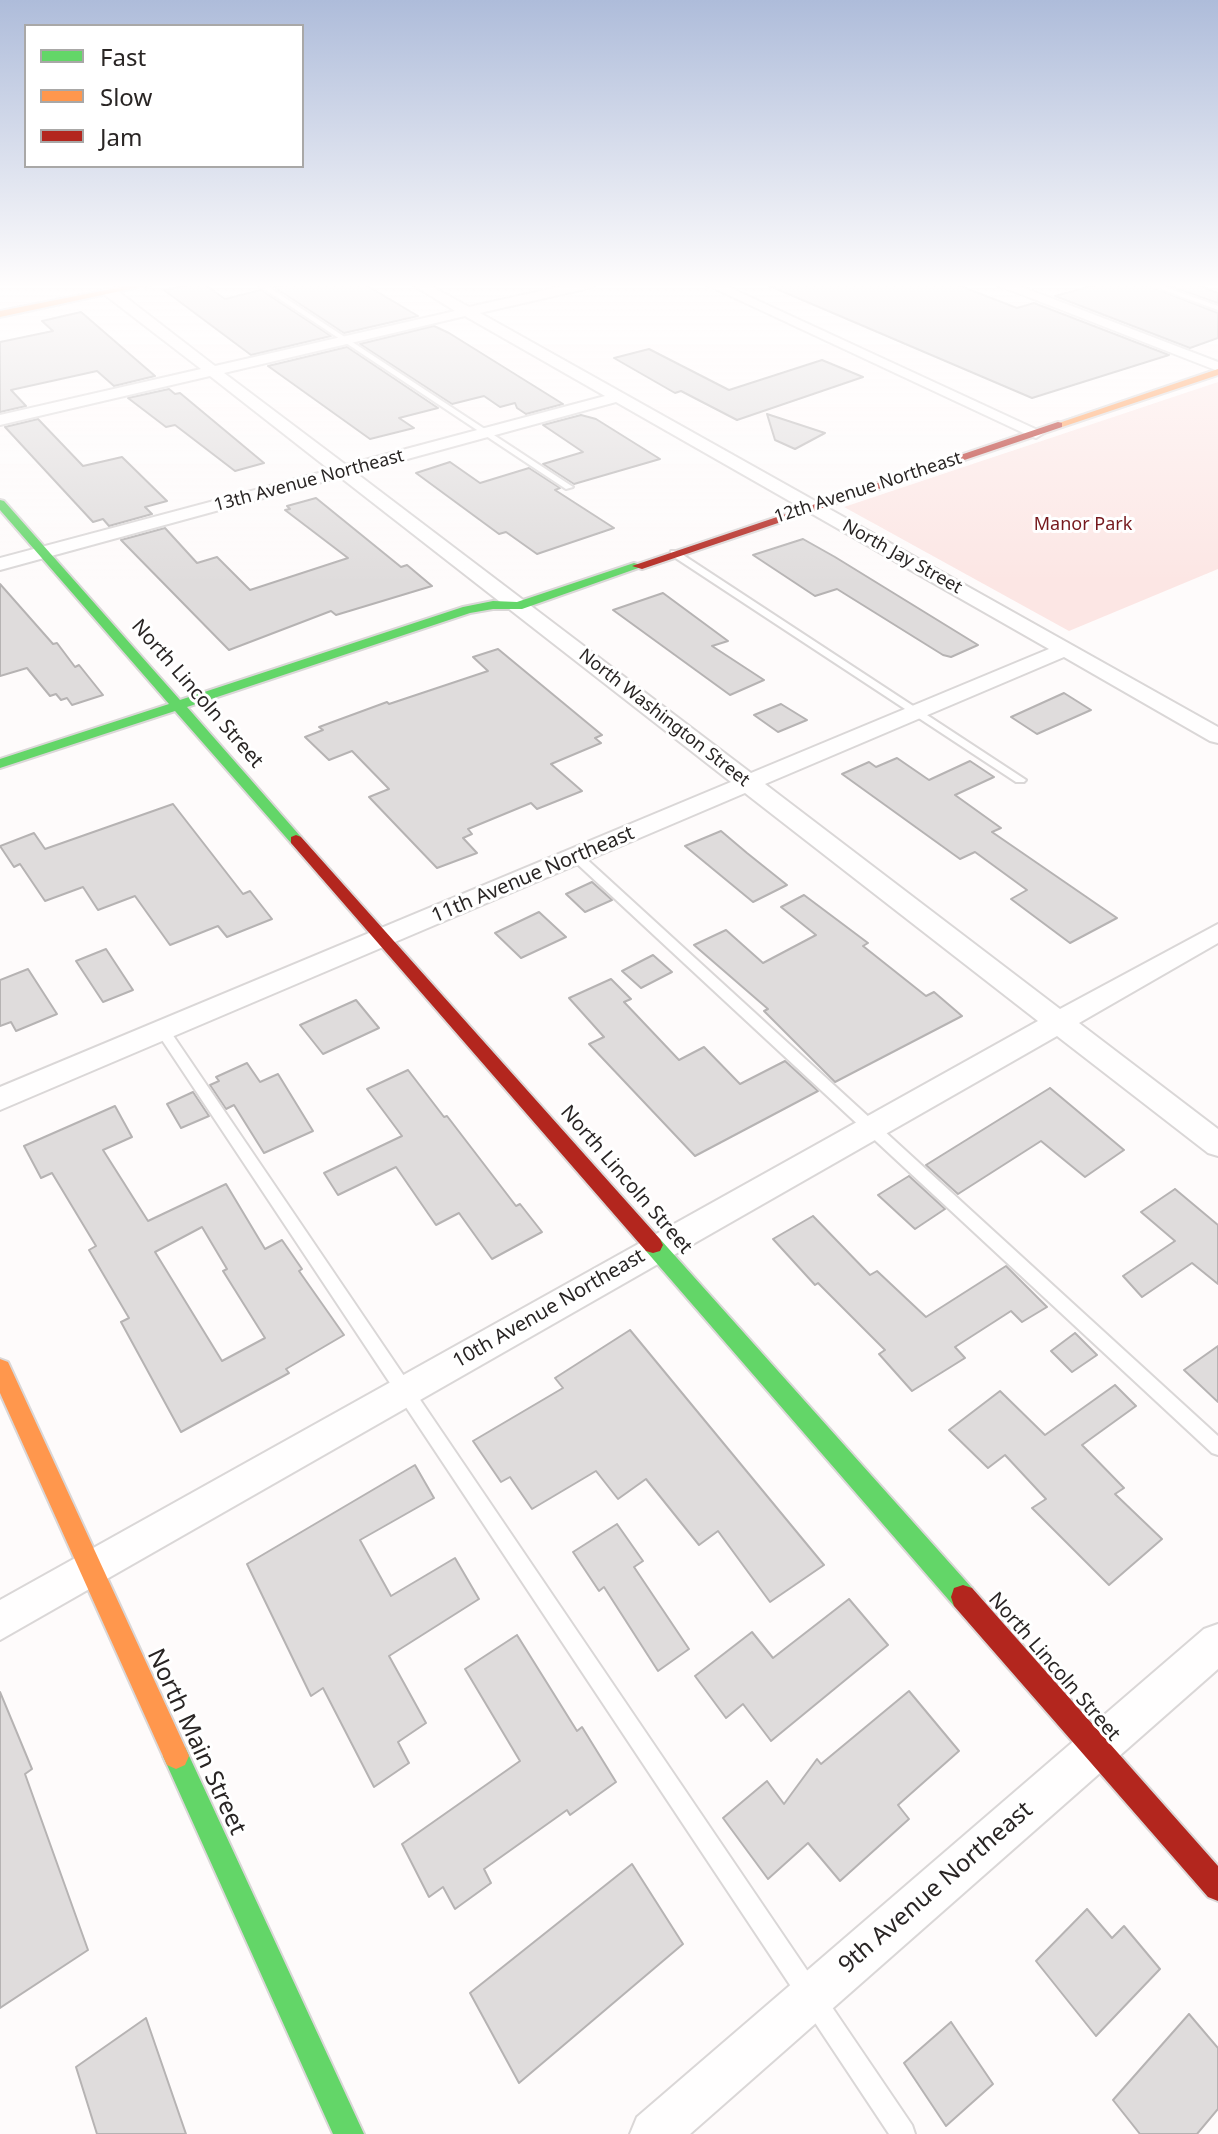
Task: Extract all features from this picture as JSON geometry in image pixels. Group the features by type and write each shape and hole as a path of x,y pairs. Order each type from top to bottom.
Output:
{"street":[{"path":"0,420 158,384"},
{"name":"North Washington Street","path":"228,384 1218,1145"},
{"name":"North Jay Street","path":"593,384 1218,736"},
{"path":"929,384 1036,433"},
{"name":"12th Avenue Northeast","path":"0,764 467,610 493,605 518,606 1179,384"},
{"name":"13th Avenue Northeast","path":"0,564 617,397"},
{"name":"North Lincoln Street","path":"0,503 1218,1887"},
{"name":"12th Avenue Northeast","path":"499,623 508,619 518,606"},
{"name":"11th Avenue Northeast","path":"0,1099 1066,649"},
{"name":"10th Avenue Northeast","path":"0,1621 1218,932"},
{"name":"North Main Street","path":"0,1369 349,2134"},
{"name":"9th Avenue Northeast","path":"654,2134 1218,1643"}],"lane":[{"path":"412,384 569,487"},
{"path":"674,553 1020,780"},
{"path":"577,857 873,1126 1218,1447"},
{"path":"163,1031 903,2134"}],"green space":[{"name":"Manor Park","path":"1218,384 1218,569 1069,631 844,507"}],"building":[{"path":"0,384 40,384 11,390 26,406 0,412"},
{"path":"293,384 402,384 438,408 399,418 414,428 370,439"},
{"path":"421,384 530,384 563,404 526,414 515,403 500,407 484,396 452,404"},
{"path":"659,384 716,384 729,390 749,384 844,384 737,420 681,391 675,393"},
{"path":"998,384 1078,384 1032,398"},
{"path":"169,389 175,394 180,393 264,463 235,471 175,425 166,427 128,398"},
{"path":"767,414 825,433 795,449 775,440"},
{"path":"581,415 596,419 660,459 574,484 543,464 583,452 543,425"},
{"path":"38,419 83,466 122,457 167,501 145,507 152,514 109,526 103,519 93,522 5,427"},
{"path":"450,462 480,483 529,468 560,488 555,490 614,528 537,554 506,532 499,534 416,473"},
{"path":"316,498 401,567 407,565 432,586 336,615 331,611 229,650 121,540 165,528 197,563 217,557 250,590 348,558 285,510 290,509 287,506"},
{"path":"803,539 978,645 951,657 943,655 837,589 815,596 753,555"},
{"path":"0,584 53,644 57,643 75,667 79,665 103,695 72,705 67,698 61,700 56,694 50,696 27,668 0,676"},
{"path":"663,593 728,641 712,646 764,680 730,695 613,610"},
{"path":"498,649 602,735 595,738 601,743 551,764 582,791 537,809 531,803 468,829 472,834 463,838 477,853 437,868 369,797 389,789 352,751 329,760 305,737 323,730 319,727 387,702 389,704 488,671 473,657"},
{"path":"1064,693 1091,710 1037,734 1011,717"},
{"path":"781,704 807,720 778,732 754,715"},
{"path":"897,758 929,780 970,761 994,777 955,795 1001,828 992,832 1117,918 1070,943 1011,899 1027,890 975,852 960,859 842,774 869,762 876,767"},
{"path":"173,804 243,894 250,891 272,919 227,937 218,926 170,945 135,896 98,910 83,887 45,901 20,864 14,867 0,846 34,833 45,849"},
{"path":"721,831 787,885 753,902 685,846"},
{"path":"592,882 612,900 585,912 566,894"},
{"path":"804,895 868,943 863,946 926,996 934,992 962,1016 835,1082 764,1011 768,1009 694,945 726,930 763,963 816,935 781,907"},
{"path":"539,912 566,937 521,958 495,933"},
{"path":"106,949 133,990 103,1002 76,961"},
{"path":"653,955 672,972 641,988 622,971"},
{"path":"28,969 57,1014 16,1031 11,1022 0,1026 0,980"},
{"path":"611,979 631,999 624,1002 679,1060 704,1047 740,1084 785,1061 818,1091 695,1156 589,1044 604,1037 569,998"},
{"path":"356,1000 379,1028 323,1054 300,1025"},
{"path":"247,1063 260,1082 278,1074 313,1131 264,1153 234,1105 226,1109 210,1085 219,1081 216,1077"},
{"path":"408,1070 516,1206 520,1204 542,1232 492,1259 459,1213 436,1225 396,1167 338,1195 324,1173 402,1136 367,1089"},
{"path":"1050,1088 1124,1150 1085,1177 1041,1141 958,1194 926,1165"},
{"path":"193,1092 209,1116 181,1128 167,1104"},
{"path":"115,1106 132,1137 103,1150 148,1221 226,1184 265,1249 282,1240 302,1269 299,1271 344,1335 286,1369 289,1373 181,1432 121,1322 129,1318 89,1250 96,1246 52,1173 41,1178 24,1146","holes":["202,1227 227,1269 223,1271 265,1338 222,1361 155,1252"]},
{"path":"909,1176 945,1209 915,1229 878,1195"},
{"path":"1175,1189 1218,1225 1218,1284 1192,1263 1142,1297 1123,1276 1175,1241 1141,1212"},
{"path":"813,1216 870,1275 877,1271 926,1317 1006,1266 1047,1307 1022,1322 1011,1311 955,1347 965,1358 912,1391 879,1354 885,1350 818,1283 815,1285 773,1239"},
{"path":"630,1330 824,1565 770,1602 718,1531 699,1545 646,1479 618,1499 596,1471 532,1509 510,1477 501,1482 473,1441 563,1388 555,1378"},
{"path":"1075,1333 1097,1355 1072,1372 1051,1351"},
{"path":"1218,1346 1218,1402 1184,1370"},
{"path":"1115,1385 1136,1406 1082,1445 1124,1488 1115,1494 1162,1539 1109,1585 1032,1508 1046,1499 1005,1455 988,1468 949,1430 1000,1391 1045,1435"},
{"path":"415,1465 434,1498 360,1540 391,1596 455,1558 479,1599 389,1656 426,1723 398,1742 409,1763 374,1787 323,1688 311,1696 247,1564"},
{"path":"617,1524 643,1561 634,1567 689,1649 658,1671 604,1587 599,1591 573,1552"},
{"path":"849,1599 888,1645 771,1741 743,1704 726,1718 695,1676 752,1632 773,1658"},
{"path":"517,1635 577,1731 582,1727 616,1782 570,1815 567,1810 484,1869 491,1883 455,1909 443,1887 429,1897 402,1844 520,1761 465,1669"},
{"path":"909,1691 959,1751 898,1805 909,1819 840,1881 808,1843 768,1879 723,1818 767,1781 784,1804 817,1759 821,1764"},
{"path":"0,1692 32,1769 25,1774 88,1950 0,2008"},
{"path":"632,1864 683,1944 519,2083 470,1993"},
{"path":"1087,1909 1112,1938 1124,1926 1160,1969 1096,2036 1036,1961"},
{"path":"1189,2014 1218,2048 1218,2109 1197,2134 1140,2134 1113,2100"},
{"path":"146,2018 186,2134 97,2134 76,2067"},
{"path":"951,2022 993,2084 946,2126 904,2063"}],"traffic: fast":[{"path":"0,503 296,840"},
{"path":"0,764 467,610 493,605 518,606 638,566"},
{"path":"653,1245 963,1597"},
{"path":"176,1756 349,2134"}],"traffic: slow":[{"path":"1058,425 1183,384"},
{"path":"0,1369 176,1756"}],"traffic: jam":[{"path":"638,566 1058,425"},
{"path":"296,840 653,1245"},
{"path":"963,1597 1218,1887"}]}
